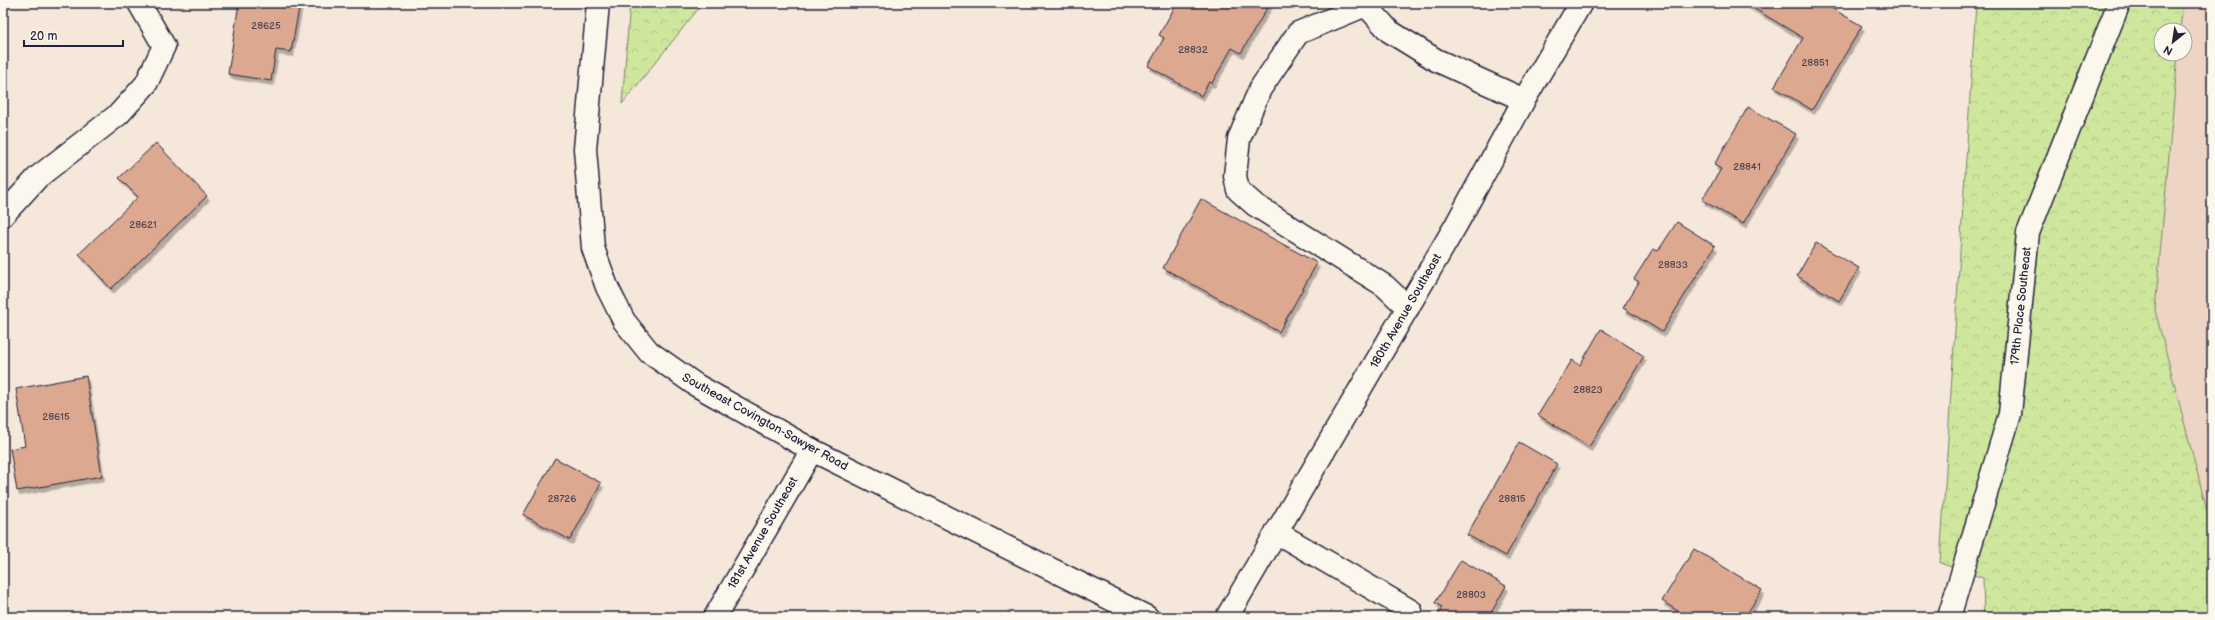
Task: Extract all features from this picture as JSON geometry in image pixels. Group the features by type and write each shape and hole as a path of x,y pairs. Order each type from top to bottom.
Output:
{"street":[{"path":"3,215 38,177 119,114 146,84 164,46 139,3"},
{"name":"Southeast Covington-Sawyer Road","path":"598,3 585,149 593,248 607,287 624,320 649,352 669,368 696,385 812,450 1147,617"},
{"name":"180th Avenue Southeast","path":"1227,617 1456,226 1524,100 1580,3"},
{"name":"179th Place Southeast","path":"1950,617 2010,414 2028,233 2119,3"},
{"path":"1408,308 1385,286 1255,205 1238,190 1235,176 1239,139 1260,89 1298,33 1366,4 1389,31 1436,60 1524,100"},
{"name":"181st Avenue Southeast","path":"715,617 812,450"},
{"path":"1276,532 1411,611"}],"shaded area":[{"path":"2183,3 2212,3 2212,529 2155,310 2177,62 2193,62 2193,22 2181,22"}],"green space":[{"path":"630,3 703,3 622,104"},
{"path":"1976,3 2183,3 2181,22 2153,22 2153,62 2177,62 2155,310 2212,529 2212,617 1984,617 1983,578 1940,563"}],"building":[{"path":"239,3 300,3 291,52 276,50 271,81 228,74"},
{"path":"1177,3 1270,3 1241,53 1232,48 1212,83 1209,82 1201,96 1148,66 1164,38 1159,35"},
{"path":"1745,3 1823,3 1862,26 1812,110 1774,87 1803,38"},
{"path":"1748,107 1796,134 1743,224 1702,200 1721,169 1714,165"},
{"path":"156,143 207,196 111,289 79,254 138,197 119,178"},
{"path":"1201,199 1317,263 1279,332 1163,268"},
{"path":"1677,222 1715,246 1662,332 1623,308 1639,282 1634,279 1653,249 1658,251"},
{"path":"1816,243 1859,268 1839,301 1797,276"},
{"path":"1601,329 1644,356 1589,447 1538,415 1572,360 1580,365"},
{"path":"86,376 102,476 17,491 10,449 25,446 16,389"},
{"path":"1519,442 1557,464 1506,556 1467,535"},
{"path":"555,458 601,483 570,540 523,515"},
{"path":"1694,549 1762,590 1745,617 1687,617 1662,601"},
{"path":"1461,560 1506,586 1490,615 1493,617 1437,617 1442,607 1435,603"}]}
